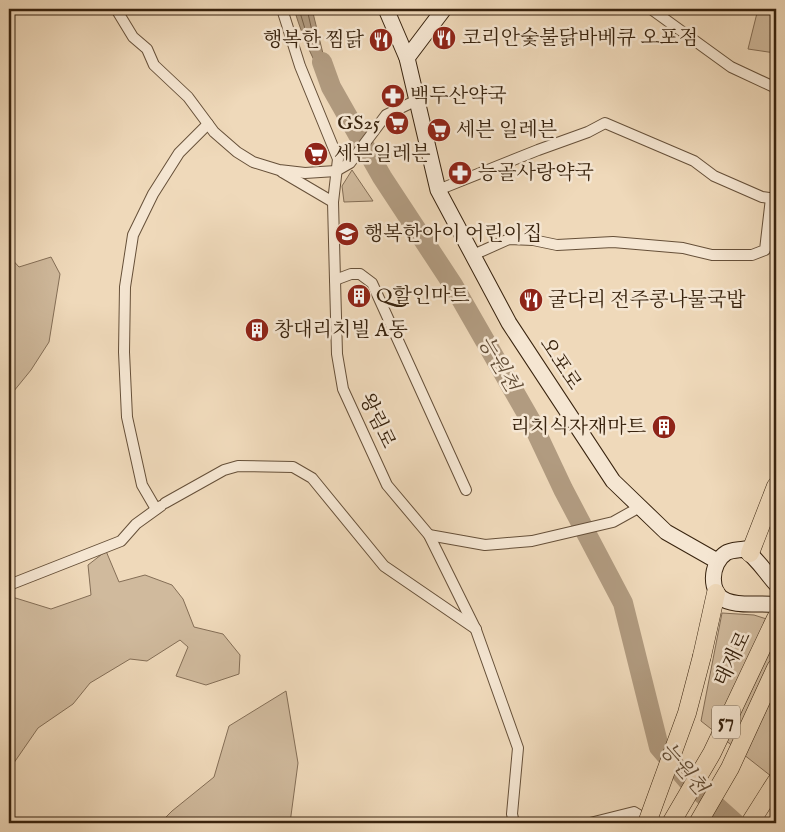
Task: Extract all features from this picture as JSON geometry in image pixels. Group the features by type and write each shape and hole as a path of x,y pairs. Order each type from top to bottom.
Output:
{"highway":[{"path":"750,553 776,486"},
{"path":"647,823 687,713 716,593"},
{"name":"태재로","path":"671,823 712,753 776,618"},
{"name":"57","path":"698,823 730,768 776,668"},
{"path":"750,823 776,782"}],"main road":[{"name":"오포로","path":"386,9 408,58 438,190 509,323 608,473 666,532 717,561"},
{"path":"408,58 444,9"},
{"path":"776,584 764,571 757,558 744,549 726,552 717,561 713,580 716,593 724,601 742,605 764,603 776,605"}],"street":[{"path":"116,9 133,37 147,50 154,65 188,97 208,124 236,152 253,162 280,170 305,173 336,171 350,163 384,118 417,100"},
{"name":"왕림로","path":"282,9 300,66 338,159 334,202 335,280 337,354 343,389 387,485 429,535 476,630 518,748 512,814 514,823"},
{"path":"651,9 731,67 776,88"},
{"path":"438,190 588,132 605,123 694,161 714,176 762,197 773,198 765,250 752,255 712,255 683,248 613,242 557,245 533,240 509,239 473,255"},
{"path":"156,509 142,484 127,416 124,352 125,287 134,235 153,194 179,153 208,124"},
{"path":"280,170 334,202"},
{"path":"335,280 351,274 360,274 372,283 466,490"},
{"path":"9,586 121,541 136,524 166,502 224,470 238,466 293,468 312,478 384,566 476,630"},
{"path":"429,535 484,545 532,541 614,522 640,507"},
{"path":"590,823 634,812 652,823"}],"shaded area":[{"path":"758,9 776,9 775,53 748,49"},
{"path":"352,170 373,201 344,202 342,186"},
{"path":"9,256 19,267 51,257 60,274 49,342 31,370 9,397"},
{"path":"106,551 119,582 145,575 172,585 183,599 194,627 223,634 240,655 239,674 206,685 176,676 188,647 180,640 147,661 130,659 90,683 73,704 38,728 9,770 9,596 51,609 91,595 88,565"},
{"path":"722,613 754,615 776,622 776,780 701,721"},
{"path":"286,691 298,763 290,823 160,823 214,777 229,726"}],"water":[{"path":"294,9 312,9 331,86 344,109 314,61"}],"waterway":[{"name":"능원천","path":"322,62 331,87 382,177 453,285 531,421 563,489 623,603 659,747 688,781 735,823"}],"place":[{"name":"코리안숯불닭바베큐 오포점","path":"444,38"},
{"name":"행복한 찜닭","path":"381,40"},
{"name":"백두산약국","path":"393,96"},
{"name":"GS25","path":"397,123"},
{"name":"세븐 일레븐","path":"439,130"},
{"name":"세븐일레븐","path":"316,154"},
{"name":"능골사랑약국","path":"460,173"},
{"name":"행복한아이 어린이집","path":"347,234"},
{"name":"Q할인마트","path":"359,296"},
{"name":"굴다리 전주콩나물국밥","path":"531,300"},
{"name":"창대리치빌 A동","path":"257,330"},
{"name":"리치식자재마트","path":"664,427"}]}
